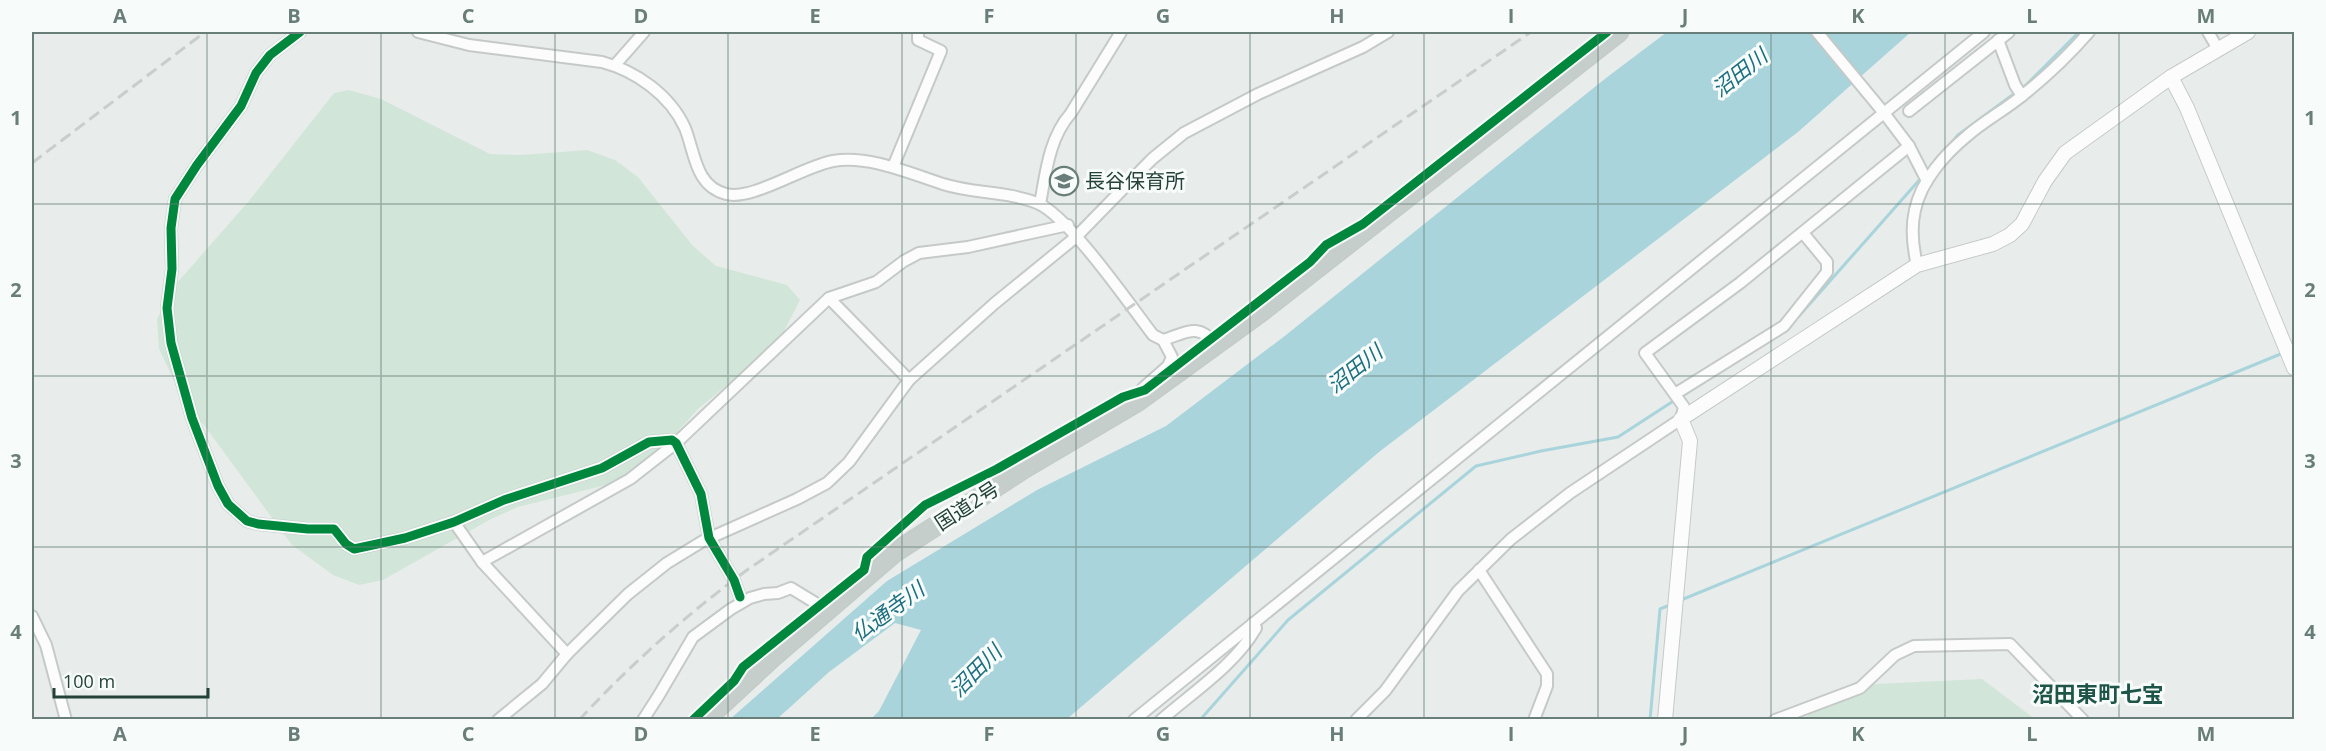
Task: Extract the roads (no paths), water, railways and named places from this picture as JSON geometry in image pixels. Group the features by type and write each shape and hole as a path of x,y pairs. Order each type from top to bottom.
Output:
{"highway":[{"name":"国道2号","path":"705,720 894,553 1025,468 1137,402 1308,276 1619,32"}],"street":[{"path":"300,32 270,56 256,73 241,106 175,199 171,228 172,269 167,308 171,343 192,418 218,486 228,504 247,521 258,524 334,529 346,544 354,549 405,538 454,522 504,500 602,468 649,442 672,440 676,443 701,494 709,538 734,580 740,597"},
{"path":"418,32 469,45 615,65 656,90 672,107 684,128 698,170 706,184 727,195 746,194 824,163 848,159 893,167 950,186 1016,196 1040,204 1068,225 1154,335 1162,340 1172,357 1168,366 1138,393 1103,414 1106,420"},
{"path":"615,65 644,32"},
{"path":"893,167 941,51 918,40 918,32"},
{"path":"1040,204 1052,147 1062,123 1071,113 1121,32"},
{"path":"505,717 542,684 567,654 628,594 667,563 709,538 827,483 849,462 909,380 995,303 1076,237 1152,159 1184,133 1258,94 1363,47 1388,32"},
{"path":"1816,32 1910,147 1927,181"},
{"path":"1134,720 1881,110 1984,32"},
{"path":"1909,111 2009,32"},
{"path":"1917,265 1913,247 1915,210 1927,181 1946,156 1967,135 2022,96 2071,52 2089,32"},
{"path":"2208,32 2218,50"},
{"path":"1356,720 1385,691 1458,591 1511,539 1570,493 1682,413 1917,265 1993,244 2010,235 2022,224 2045,181 2066,153 2172,77 2248,32"},
{"path":"1998,40 2015,85 2022,96"},
{"path":"2172,77 2293,363"},
{"path":"1665,720 1690,441 1675,394 1645,353 1740,284 1910,147"},
{"path":"482,562 630,479 676,443 829,298 876,282 919,253 968,247 1068,225"},
{"path":"1675,394 1784,326 1827,272 1827,262 1803,233"},
{"path":"829,298 909,380"},
{"path":"1162,340 1194,329 1207,333 1215,344"},
{"path":"454,522 482,562 567,654"},
{"path":"1479,570 1547,674 1547,686 1534,720"},
{"path":"643,720 693,637 750,598 791,588 827,610"},
{"path":"718,619 723,608 740,597 753,592 764,594"},
{"path":"32,616 46,645 66,720"},
{"path":"1161,720 1243,647 1256,628 1253,623"},
{"path":"1775,720 1860,688 1895,655 1914,646 2010,644 2083,720"}],"water":[{"path":"1667,32 1911,32 1798,132 1379,452 1067,719 871,719 879,711 921,630 895,623 829,672 777,719 729,720 887,581 1037,490 1166,426 1286,335 1606,78"}],"waterway":[{"path":"1948,147 1958,135 2026,85 2079,32"},
{"path":"1799,316 1922,177"},
{"path":"1681,600 2283,353"},
{"path":"1681,397 1700,384"},
{"path":"1200,720 1288,620 1476,466 1618,437 1675,400"},
{"path":"1650,720 1660,609 1670,605"}],"railway":[{"path":"32,163 205,32"},
{"path":"579,720 660,641 747,570 1531,32"}],"place":[{"name":"長谷保育所","path":"1064,181"}],"district":[{"name":"沼田東町七宝","path":"2098,694"}],"water label":[{"name":"沼田川","path":"1740,73"},
{"name":"沼田川","path":"1355,369"},
{"name":"仏通寺川","path":"888,612"},
{"name":"沼田川","path":"976,671"}]}
